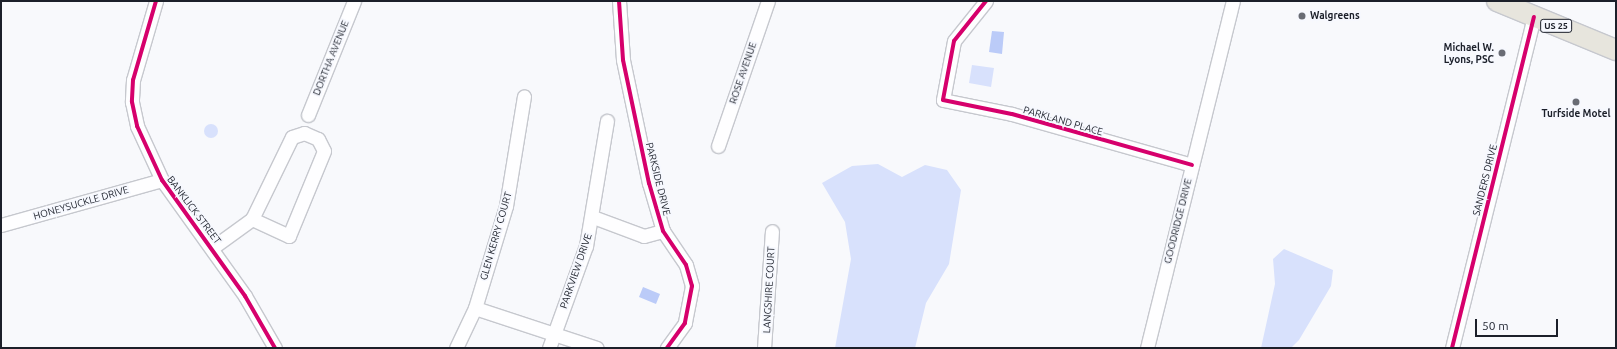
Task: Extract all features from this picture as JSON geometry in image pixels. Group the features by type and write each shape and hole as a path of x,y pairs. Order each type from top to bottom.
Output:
{"main road":[{"name":"US 25","path":"1497,1 1616,50"}],"street":[{"name":"BANKLICK STREET","path":"156,1 137,55 132,102 137,126 162,180 212,248 275,348"},
{"name":"DORTHA AVENUE","path":"308,115 354,1"},
{"name":"PARKSIDE DRIVE","path":"619,1 623,60 649,183 664,231 686,265 692,286 686,323 667,348"},
{"name":"ROSE AVENUE","path":"718,146 768,1"},
{"name":"PARKLAND PLACE","path":"986,1 954,41 943,100 1012,114 1192,165"},
{"name":"GOODRIDGE DRIVE","path":"1147,348 1233,1"},
{"name":"SANDERS DRIVE","path":"1452,348 1534,17"},
{"name":"GLEN KERRY COURT","path":"456,348 475,308 506,206 524,96"},
{"name":"PARKVIEW DRIVE","path":"548,348 586,246 593,217 607,121"},
{"path":"212,248 252,220 292,137 304,133 318,139 324,151 289,236 252,220"},
{"name":"HONEYSUCKLE DRIVE","path":"1,225 162,180"},
{"path":"593,217 639,236 664,231"},
{"name":"LANGSHIRE COURT","path":"764,348 772,231"},
{"path":"475,308 597,348"}],"shaded area":[{"path":"972,65 994,68 991,87 969,83"},
{"path":"211,124 216,126 218,131 216,136 211,138 206,136 204,131 206,126"},
{"path":"878,164 902,177 925,165 947,170 961,190 949,264 926,303 915,348 835,348 851,259 845,222 822,183 852,166"},
{"path":"1284,249 1333,270 1331,286 1299,340 1291,348 1261,348 1275,284 1273,259"}],"water":[{"path":"992,31 1004,32 1002,54 989,52"},
{"path":"643,287 660,294 656,304 639,297"}],"cycle path":[{"path":"156,1 133,80 132,102 137,126 162,180 245,296 275,348"},
{"path":"619,1 623,60 649,183 663,231 686,265 692,286 685,323 667,348"},
{"path":"986,1 954,41 943,100 1012,114 1192,165"},
{"path":"1452,348 1534,17"}],"place":[{"name":"Walgreens","path":"1302,16"},
{"name":"Michael W. Lyons, PSC","path":"1502,53"},
{"name":"Turfside Motel","path":"1576,102"}]}
